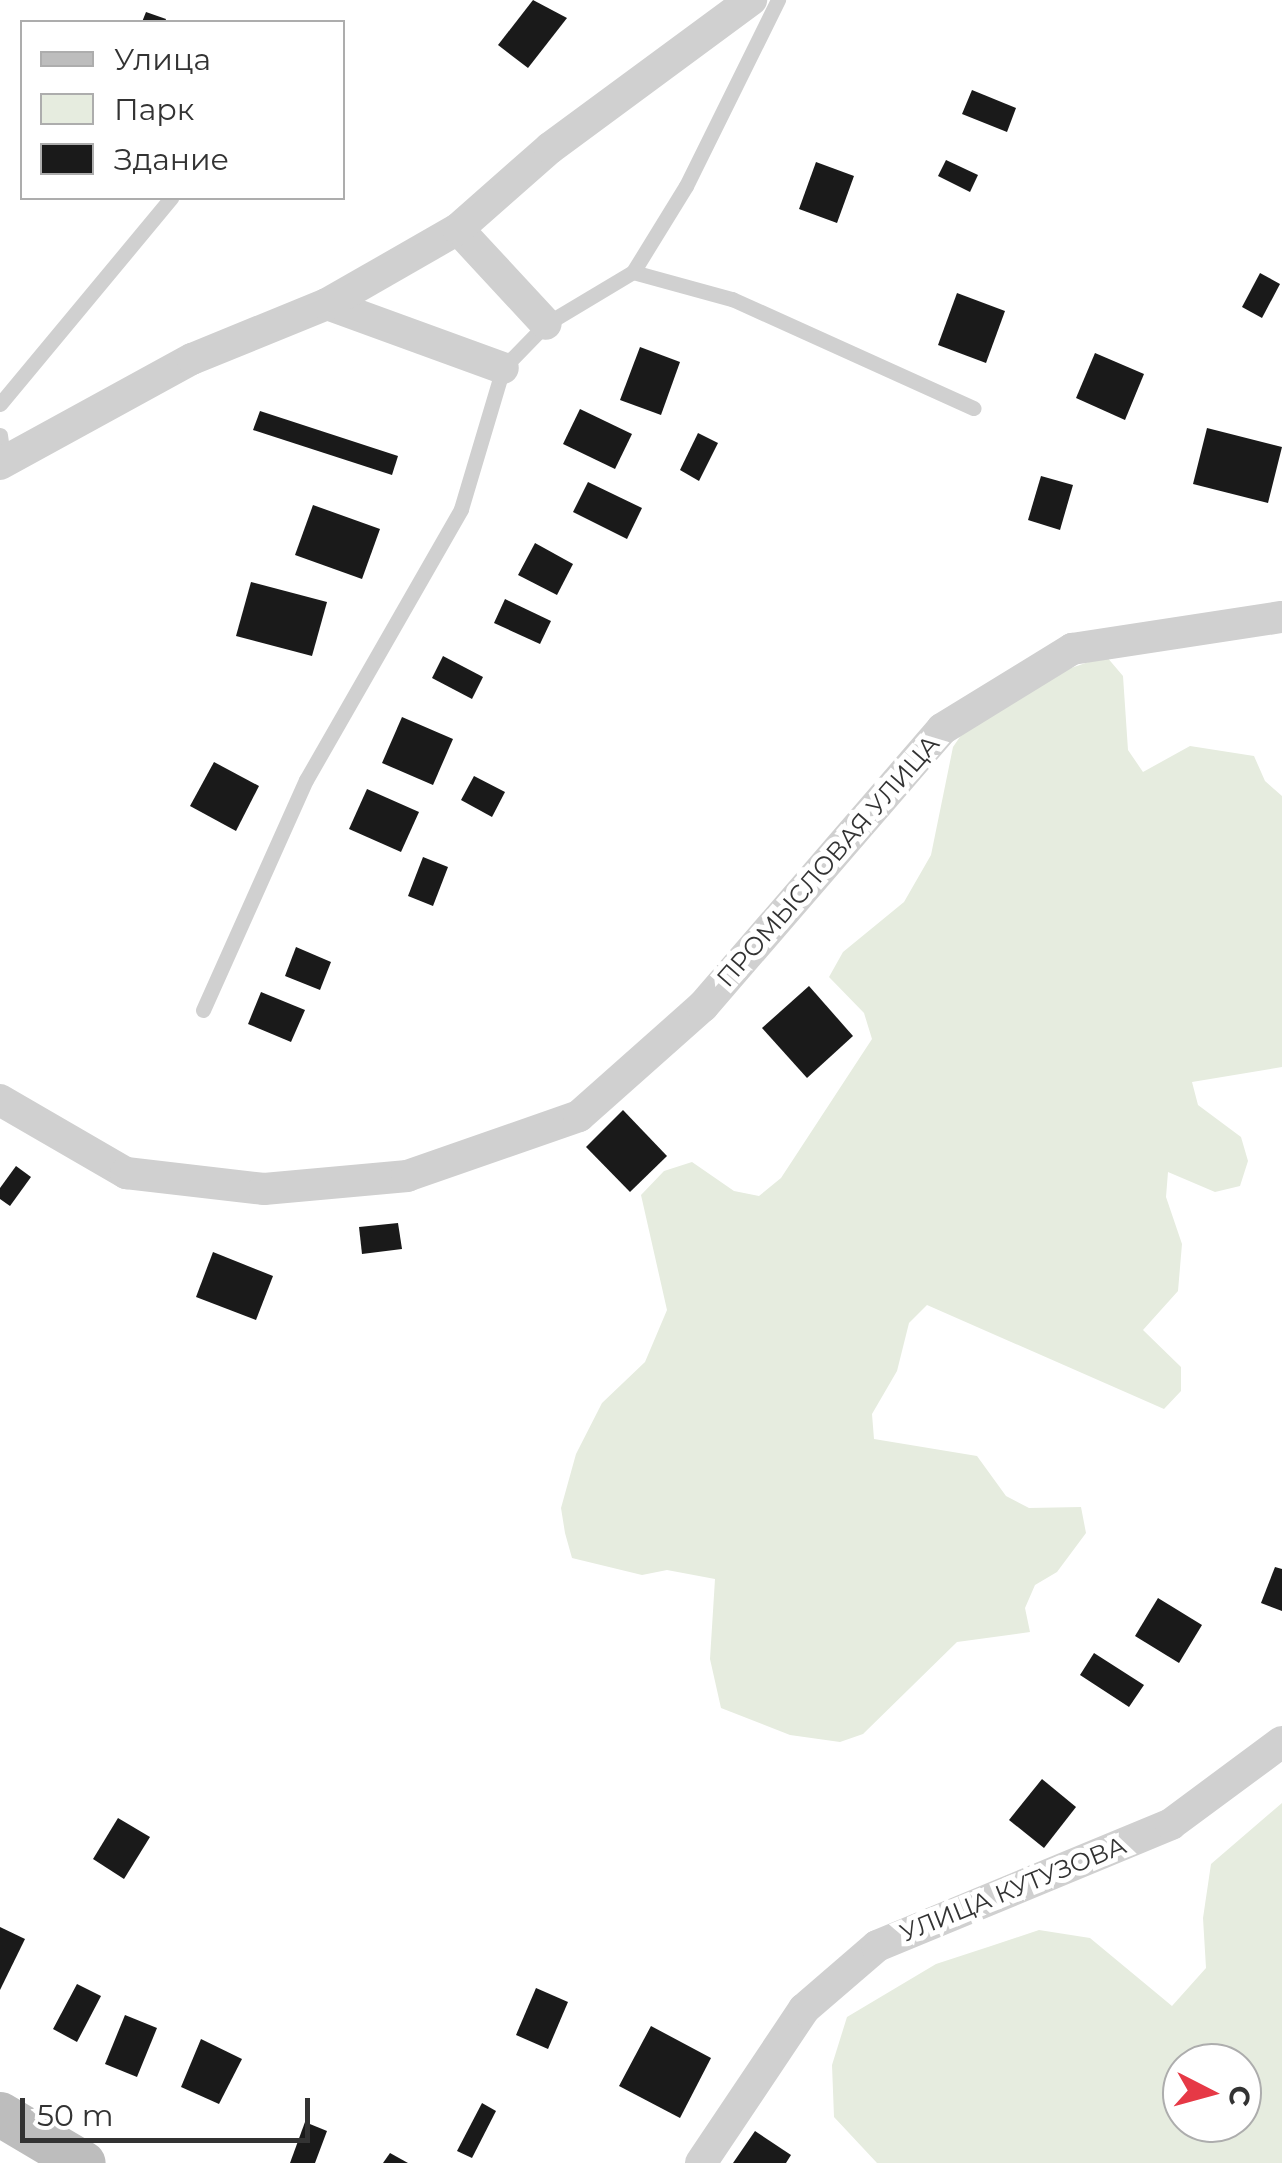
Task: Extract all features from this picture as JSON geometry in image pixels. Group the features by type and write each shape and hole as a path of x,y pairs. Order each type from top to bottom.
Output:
{"street":[{"path":"1,454 192,359 327,304 458,229 550,148 751,0"},
{"path":"458,229 546,324"},
{"path":"327,304 503,368"},
{"name":"ПРОМЫСЛОВАЯ УЛИЦА","path":"0,1100 126,1173 264,1189 407,1176 578,1116 703,1006 942,729 1072,648 1282,616"},
{"name":"УЛИЦА КУТУЗОВА","path":"701,2163 804,2009 877,1946 1171,1824 1282,1742"},
{"path":"0,2114 83,2163"}],"lane":[{"path":"203,1010 306,780 461,509 503,368 546,324 633,272 686,186 778,0"},
{"path":"0,404 169,200"},
{"path":"633,272 732,299 973,408"}],"green space":[{"path":"1106,656 1123,676 1128,750 1143,772 1190,746 1254,756 1265,781 1282,796 1282,1067 1192,1082 1198,1105 1241,1137 1248,1161 1240,1186 1215,1192 1168,1172 1166,1197 1182,1244 1178,1291 1143,1330 1181,1367 1181,1391 1164,1409 927,1305 909,1323 897,1371 872,1414 874,1439 977,1456 1006,1496 1029,1508 1081,1507 1086,1533 1057,1572 1035,1585 1025,1608 1030,1632 957,1642 863,1734 840,1742 790,1735 721,1708 710,1659 715,1579 667,1570 642,1575 572,1558 565,1533 561,1508 576,1454 602,1403 645,1362 667,1310 641,1195 664,1171 692,1162 734,1191 759,1196 781,1178 872,1039 864,1013 829,977 843,952 904,902 931,855 953,747 968,725 1042,678"},
{"path":"1282,1803 1282,2163 877,2163 834,2117 832,2065 847,2017 936,1964 1039,1930 1090,1938 1172,2006 1206,1968 1203,1918 1211,1864"}],"building":[{"path":"533,0 567,18 528,68 498,45"},
{"path":"146,12 166,19 166,20 143,20"},
{"path":"972,90 1016,108 1007,132 962,114"},
{"path":"946,160 978,175 970,192 938,176"},
{"path":"816,162 854,176 837,223 799,209"},
{"path":"1260,273 1280,284 1262,318 1242,307"},
{"path":"957,293 1005,311 986,363 938,345"},
{"path":"640,347 680,362 661,415 620,400"},
{"path":"1095,353 1144,374 1125,420 1076,398"},
{"path":"580,409 632,434 615,469 563,444"},
{"path":"260,411 398,456 392,475 253,430"},
{"path":"1207,428 1282,447 1268,503 1193,484"},
{"path":"698,433 718,443 699,481 680,470"},
{"path":"1041,476 1073,485 1060,530 1028,520"},
{"path":"588,482 642,508 627,539 573,512"},
{"path":"313,505 380,529 362,579 295,555"},
{"path":"535,543 573,564 557,595 518,575"},
{"path":"251,582 327,602 312,656 236,636"},
{"path":"505,599 551,621 540,644 494,623"},
{"path":"443,656 483,677 472,699 432,678"},
{"path":"402,717 453,739 433,785 382,763"},
{"path":"214,762 259,786 236,831 190,806"},
{"path":"474,776 505,792 492,817 461,800"},
{"path":"367,789 419,812 401,852 349,829"},
{"path":"423,857 448,867 433,906 408,896"},
{"path":"296,947 331,962 320,990 285,976"},
{"path":"809,986 853,1036 807,1078 762,1028"},
{"path":"261,992 305,1010 291,1042 248,1024"},
{"path":"623,1110 667,1156 630,1192 586,1147"},
{"path":"16,1166 31,1177 10,1206 0,1199 0,1188"},
{"path":"398,1223 402,1249 362,1254 359,1227"},
{"path":"213,1252 273,1276 256,1320 196,1297"},
{"path":"1275,1567 1282,1569 1282,1611 1261,1603"},
{"path":"1158,1598 1202,1625 1179,1663 1135,1636"},
{"path":"1094,1653 1144,1685 1129,1707 1080,1675"},
{"path":"1042,1779 1076,1807 1044,1848 1009,1820"},
{"path":"118,1818 150,1837 124,1879 93,1859"},
{"path":"0,1927 25,1939 0,1990"},
{"path":"77,1984 101,1996 77,2042 53,2029"},
{"path":"536,1988 568,2002 548,2049 516,2035"},
{"path":"125,2015 157,2028 137,2077 105,2064"},
{"path":"651,2026 711,2058 680,2118 619,2086"},
{"path":"201,2039 242,2059 219,2104 181,2087"},
{"path":"482,2103 496,2111 472,2158 457,2151"},
{"path":"305,2122 327,2131 315,2163 290,2163"},
{"path":"755,2131 791,2155 786,2163 733,2163"},
{"path":"390,2153 408,2163 383,2163"}]}
